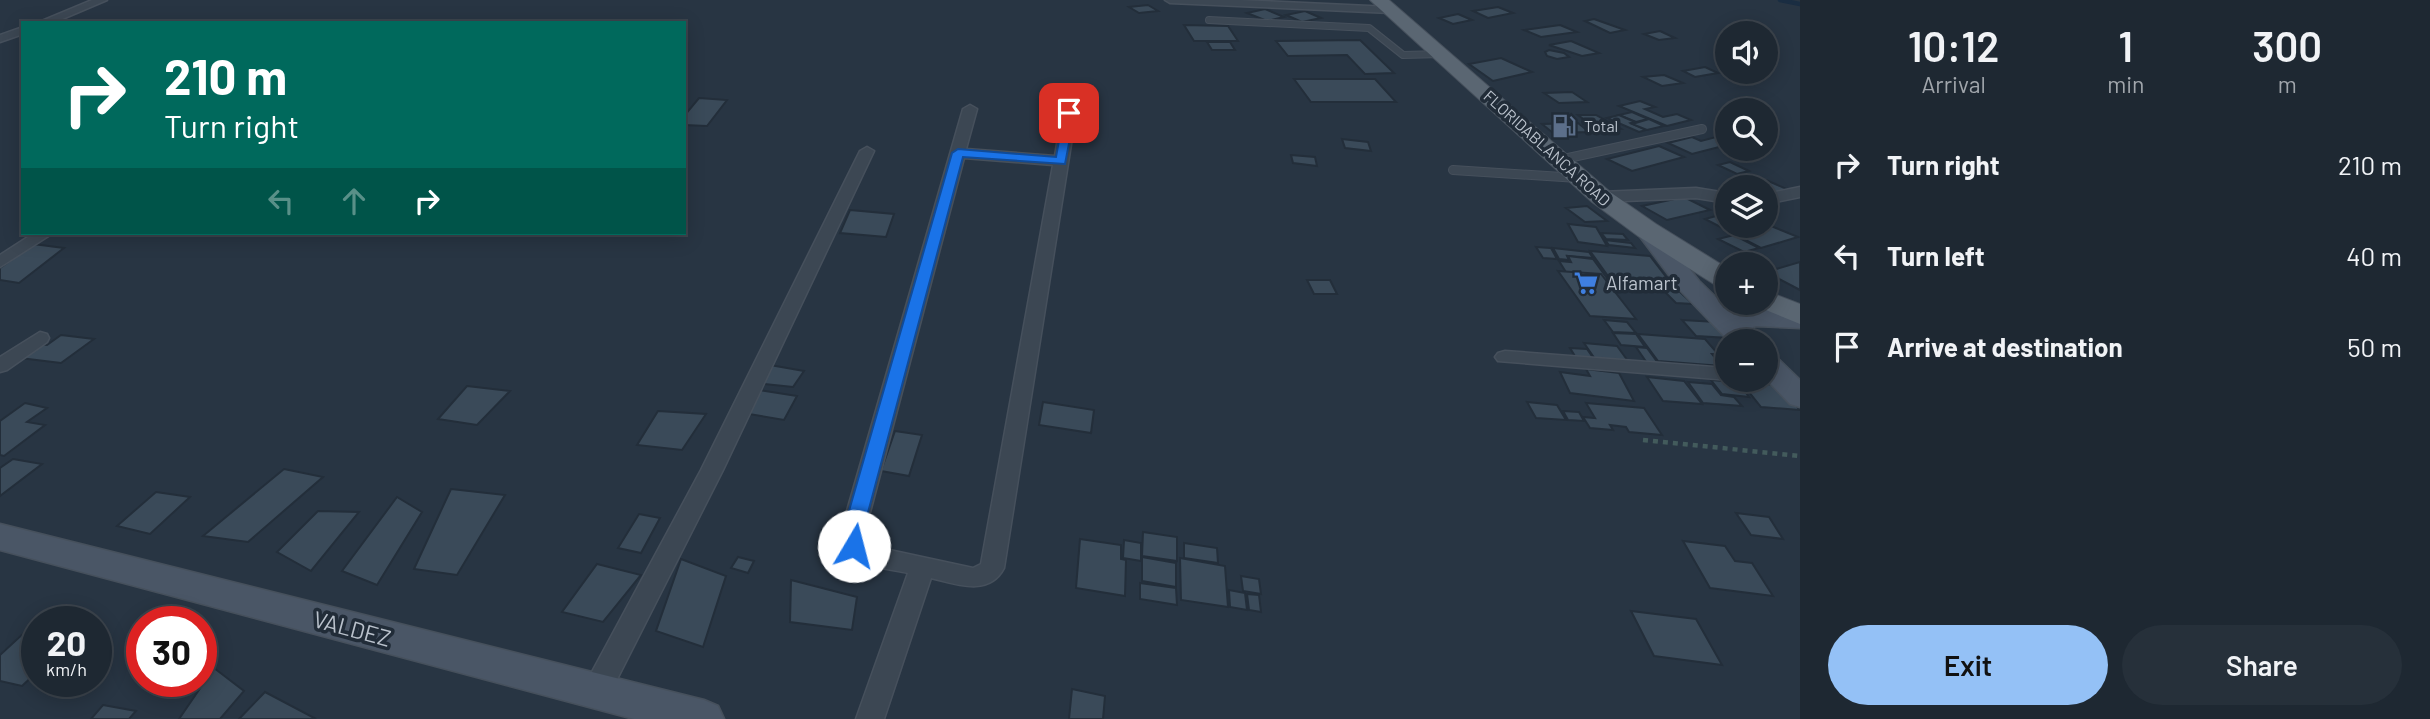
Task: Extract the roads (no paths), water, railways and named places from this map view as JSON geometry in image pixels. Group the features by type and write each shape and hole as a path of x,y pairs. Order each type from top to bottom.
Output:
{"main road":[{"name":"FLORIDABLANCA ROAD","path":"1385,5 1601,197 1647,230 1715,272"},
{"path":"1778,306 1800,318"}],"street":[{"path":"47,21 102,0"},
{"path":"1170,0 1385,5"},
{"path":"0,38 21,31"},
{"path":"970,109 852,535 854,546 864,554 973,579 985,575 992,568 1069,113"},
{"path":"596,692 712,470 867,151"},
{"path":"958,153 1061,161"},
{"path":"1778,197 1800,192"},
{"path":"1601,197 1696,193 1715,196"},
{"path":"1647,230 1690,286 1732,329"},
{"path":"0,262 42,235"},
{"path":"1741,329 1740,322 1756,318 1800,318"},
{"path":"0,366 40,338"},
{"path":"1506,357 1715,373"},
{"name":"VALDEZ","path":"0,537 704,719"},
{"path":"870,719 922,568"}],"lane":[{"path":"1209,20 1369,28 1403,55 1442,54"},
{"path":"1559,160 1702,129"},
{"path":"1453,170 1579,178"}],"waterway":[{"path":"1780,0 1800,4"}],"place":[{"name":"Total","path":"1564,126"},
{"name":"Alfamart","path":"1586,283"}]}
